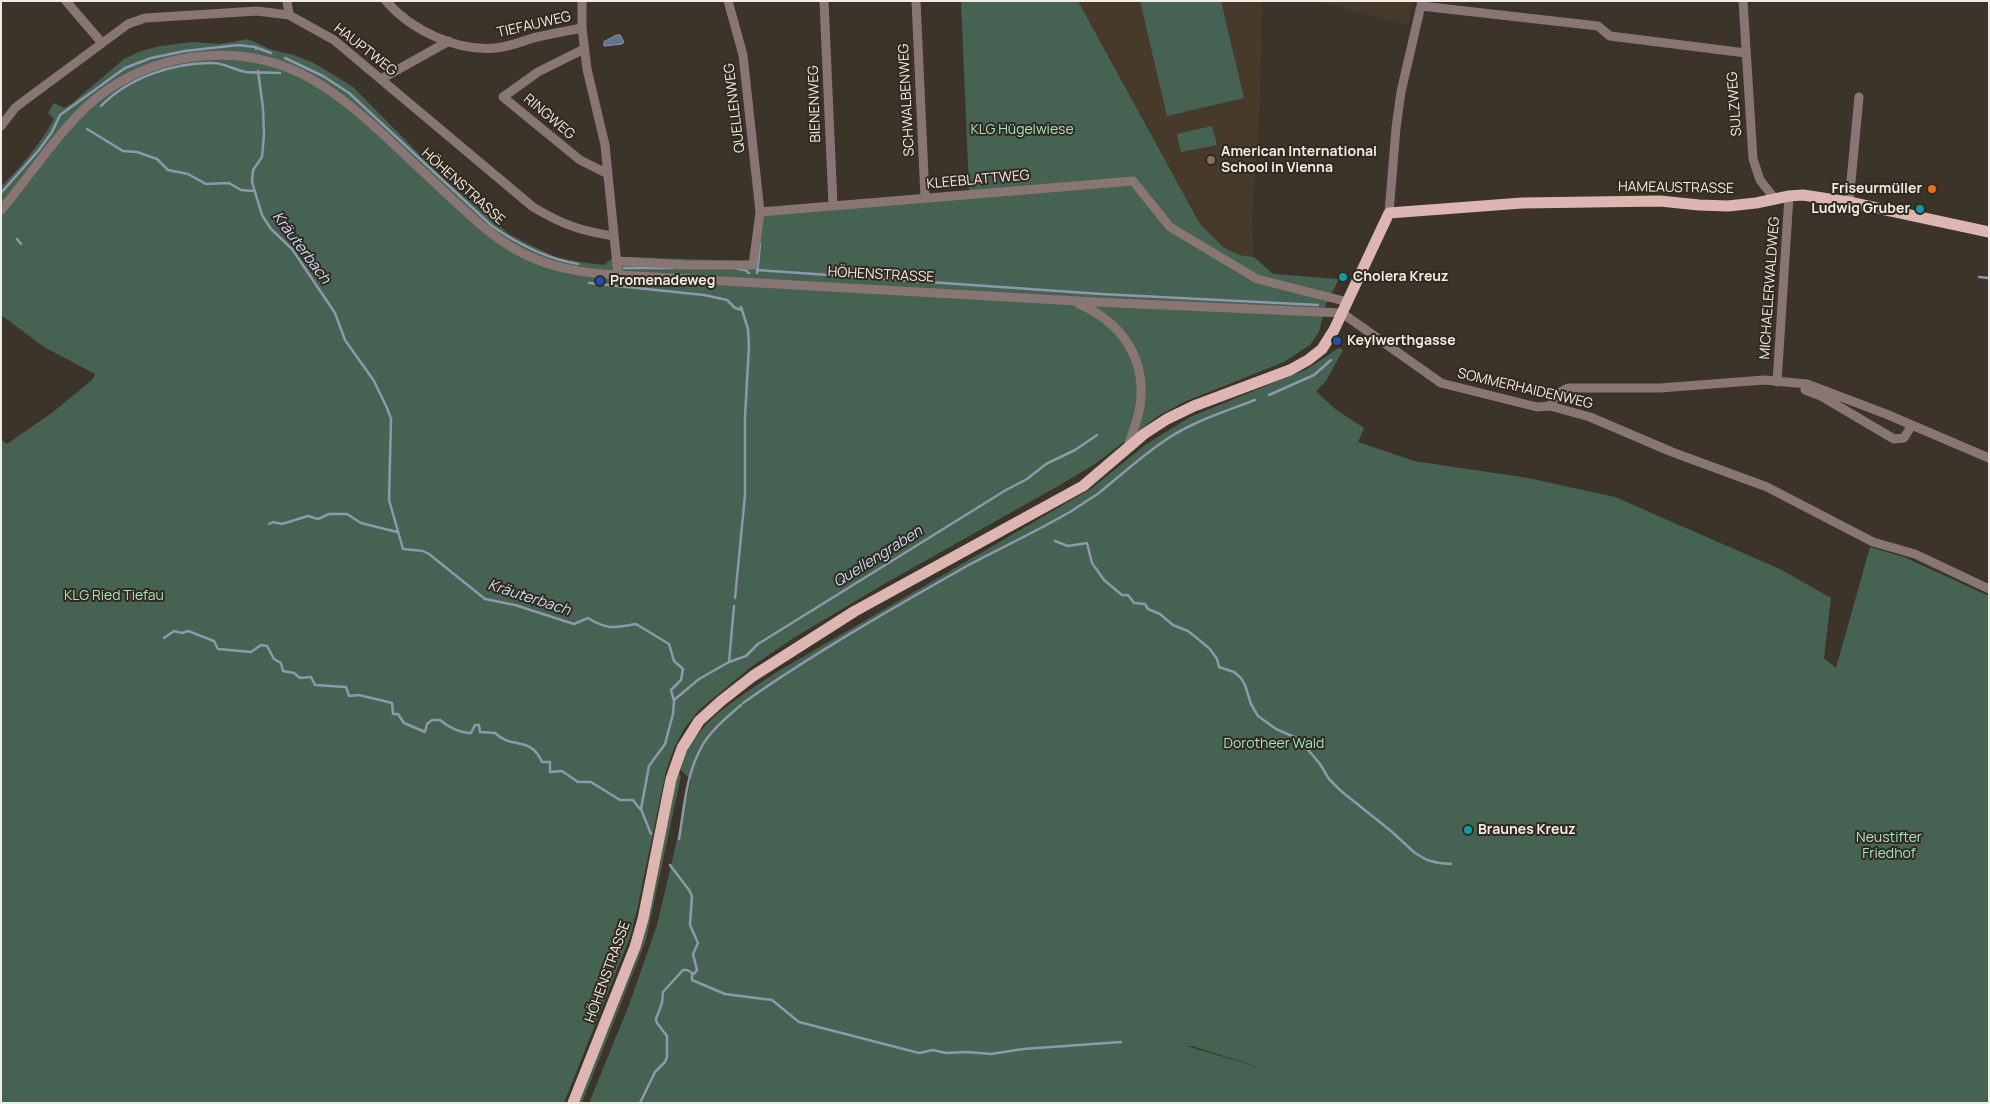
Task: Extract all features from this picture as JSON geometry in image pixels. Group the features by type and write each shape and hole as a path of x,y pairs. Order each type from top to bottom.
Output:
{"main road":[{"name":"HAMEAUSTRASSE","path":"1389,213 1522,203 1660,201 1717,206 1748,204 1803,195 1849,202 1989,232"},
{"path":"1128,447 1150,430 1181,412 1290,370 1308,360 1326,344 1348,302 1389,213"},
{"name":"HÖHENSTRASSE","path":"573,1103 635,947 643,918 671,779 682,748 700,721 728,695 778,659 855,611 1066,496 1097,475 1128,447"}],"street":[{"path":"66,1 102,44"},
{"path":"252,1 257,11"},
{"path":"287,1 289,15"},
{"name":"TIEFAUWEG","path":"386,1 422,30 468,47 498,48 553,33 582,28"},
{"path":"582,1 584,49 605,145 618,275"},
{"name":"QUELLENWEG","path":"728,1 743,55 760,212"},
{"name":"BIENENWEG","path":"824,1 833,206"},
{"name":"SCHWALBENWEG","path":"916,1 925,198"},
{"name":"SULZWEG","path":"1743,1 1752,159 1760,180 1776,199"},
{"path":"1389,213 1401,92 1421,4 1598,26 1610,36 1746,53"},
{"name":"HAUPTWEG","path":"1,125 15,108 128,24 145,18 257,11 289,15 334,40 534,208 572,228 614,236"},
{"path":"381,79 449,41"},
{"name":"RINGWEG","path":"584,49 538,72 503,97 580,160 608,174"},
{"name":"HÖHENSTRASSE","path":"1,210 71,123 94,100 118,84 147,69 184,59 206,56 240,56 258,59 293,69 338,95 477,223 512,247 540,261 568,270 765,284 1072,300 1097,312 1112,324 1125,338 1134,355 1140,376 1141,391 1138,415 1128,447"},
{"path":"1849,202 1860,97"},
{"name":"KLEEBLATTWEG","path":"760,212 1133,181 1170,226 1257,279 1348,302"},
{"name":"MICHAELERWALDWEG","path":"1776,382 1789,196"},
{"path":"617,261 686,265 753,265 760,212"},
{"path":"1072,300 1342,313"},
{"name":"SOMMERHAIDENWEG","path":"1342,313 1441,383 1537,407 1550,406 1590,417 1672,452 1767,487 1873,542 1915,554 1989,590"},
{"path":"1550,406 1558,394 1568,388 1660,388 1738,381 1807,384 1846,398 1989,458"},
{"path":"1776,382 1821,396 1894,439 1904,438 1912,425"}],"shaded area":[{"name":"American International School in Vienna","path":"1078,1 1262,1 1260,99 1252,222 1254,257 1239,255 1223,247 1200,224"},
{"path":"1316,1 1413,1 1408,25"}],"green space":[{"path":"961,1 1078,1 1200,224 1223,247 1239,255 1254,257 1273,274 1339,279 1326,304 1319,332 1310,345 1284,362 1184,402 1158,416 1095,464 884,584 792,639 751,667 699,710 684,729 675,746 666,771 630,937 564,1103 1,1103 1,439 7,444 53,412 93,379 95,374 44,347 1,315 1,187 30,155 48,129 54,119 48,113 54,103 64,108 124,59 141,51 191,42 220,44 247,39 272,50 294,55 314,63 352,86 444,179 509,234 556,257 604,265 611,259 627,257 744,261 751,260 757,209 969,191"},
{"path":"1140,1 1221,1 1244,98 1167,116"},
{"path":"1212,126 1217,145 1181,152 1177,134"},
{"name":"Dorotheer Wald","path":"1339,348 1343,350 1326,381 1316,391 1335,409 1364,428 1358,442 1414,461 1528,478 1615,497 1782,570 1831,598 1824,658 1836,668 1870,547 1904,557 1989,596 1989,1103 589,1103 629,1005 657,925 691,780 680,769 689,747 706,724 740,697 775,673 1092,488 1145,445 1190,417 1307,369","holes":["1187,1046 1192,1046 1258,1067"]},
{"path":"678,771 681,776 646,940 582,1103 578,1103 635,963 647,923"}],"water":[{"path":"620,35 624,42 622,44 604,46 604,42"}],"waterway":[{"path":"1,193 39,150 52,132 60,115 125,68 151,58 185,51 238,45 255,47 256,49"},
{"path":"255,47 271,53"},
{"path":"285,58 323,76 349,93 492,226 512,239 544,255 578,264"},
{"path":"101,106 124,87 152,74 183,65 217,63 246,72 280,73"},
{"name":"Kräuterbach","path":"258,71 263,108 264,135 262,157 253,170 252,182 262,215 271,229 292,249 335,313 345,340 374,381 387,408 391,419 389,500 403,549 423,551 429,554 485,599 515,605 574,624 588,618 601,625 611,627 636,624 669,644 674,661 683,669 681,680 671,690 674,701 673,714 665,744 649,766 641,809 651,834"},
{"path":"87,129 123,151 137,152 157,159 168,170 188,174 206,184 229,183 241,190 254,191"},
{"path":"17,239 21,244"},
{"path":"757,273 760,244"},
{"path":"624,268 673,268"},
{"path":"738,269 749,273"},
{"path":"757,270 1101,294 1318,305"},
{"path":"1979,277 1989,278"},
{"path":"589,283 704,295 727,300 735,308 742,310"},
{"path":"735,598 745,495 745,417 749,346 748,329 741,307"},
{"path":"1269,395 1314,375 1331,360"},
{"path":"1100,492 1174,434 1208,418 1255,400"},
{"name":"Quellengraben","path":"674,700 699,679 729,662 746,656 758,644 1006,490 1027,479 1046,464 1075,450 1097,435"},
{"path":"1070,512 1099,493"},
{"path":"743,703 881,615 967,566 1068,513"},
{"path":"269,524 273,522 282,524 308,516 318,519 329,514 347,514 361,523 397,532"},
{"path":"1055,541 1068,546 1087,543 1092,563 1104,580 1122,595 1128,595 1134,603 1145,604 1148,609 1160,614 1173,625 1188,631 1210,649 1217,659 1219,667 1234,672 1241,678 1258,716 1276,729 1299,739 1320,764 1329,779 1341,791 1415,853 1427,860 1451,864"},
{"path":"729,662 734,606"},
{"path":"164,638 174,631 182,633 188,631 214,641 218,649 251,652 261,645 267,646 274,659 281,663 283,671 294,673 300,678 311,677 315,685 346,687 349,696 359,695 392,703 393,714 398,714 404,723 425,732 427,724 432,720 440,720 454,729 467,733 471,733 475,725 479,725 480,732 495,733 508,741 532,748 542,762 550,762 550,772 562,771 578,782 591,782 620,800 633,800 640,809"},
{"path":"679,839 686,792 696,758 709,736 741,705"},
{"name":"Kräuterbach","path":"640,1103 655,1072 665,1062 667,1057 667,1036 656,1019 662,1003 663,992 683,970 694,974 697,970 693,954 698,943 690,925 692,896 670,865"},
{"path":"692,973 692,980 725,994 772,1000 799,1022 919,1053 933,1050 946,1053 991,1054 1023,1049 1121,1042"}],"place":[{"name":"American International School in Vienna","path":"1211,160"},
{"name":"Friseurmüller","path":"1932,189"},
{"name":"Ludwig Gruber","path":"1920,209"},
{"name":"Cholera Kreuz","path":"1343,277"},
{"name":"Promenadeweg","path":"600,281"},
{"name":"Keylwerthgasse","path":"1337,341"},
{"name":"Braunes Kreuz","path":"1468,830"}],"park label":[{"name":"KLG Hügelwiese","path":"1022,130"},
{"name":"KLG Ried Tiefau","path":"114,596"},
{"name":"Neustifter Friedhof","path":"1889,846"}]}
